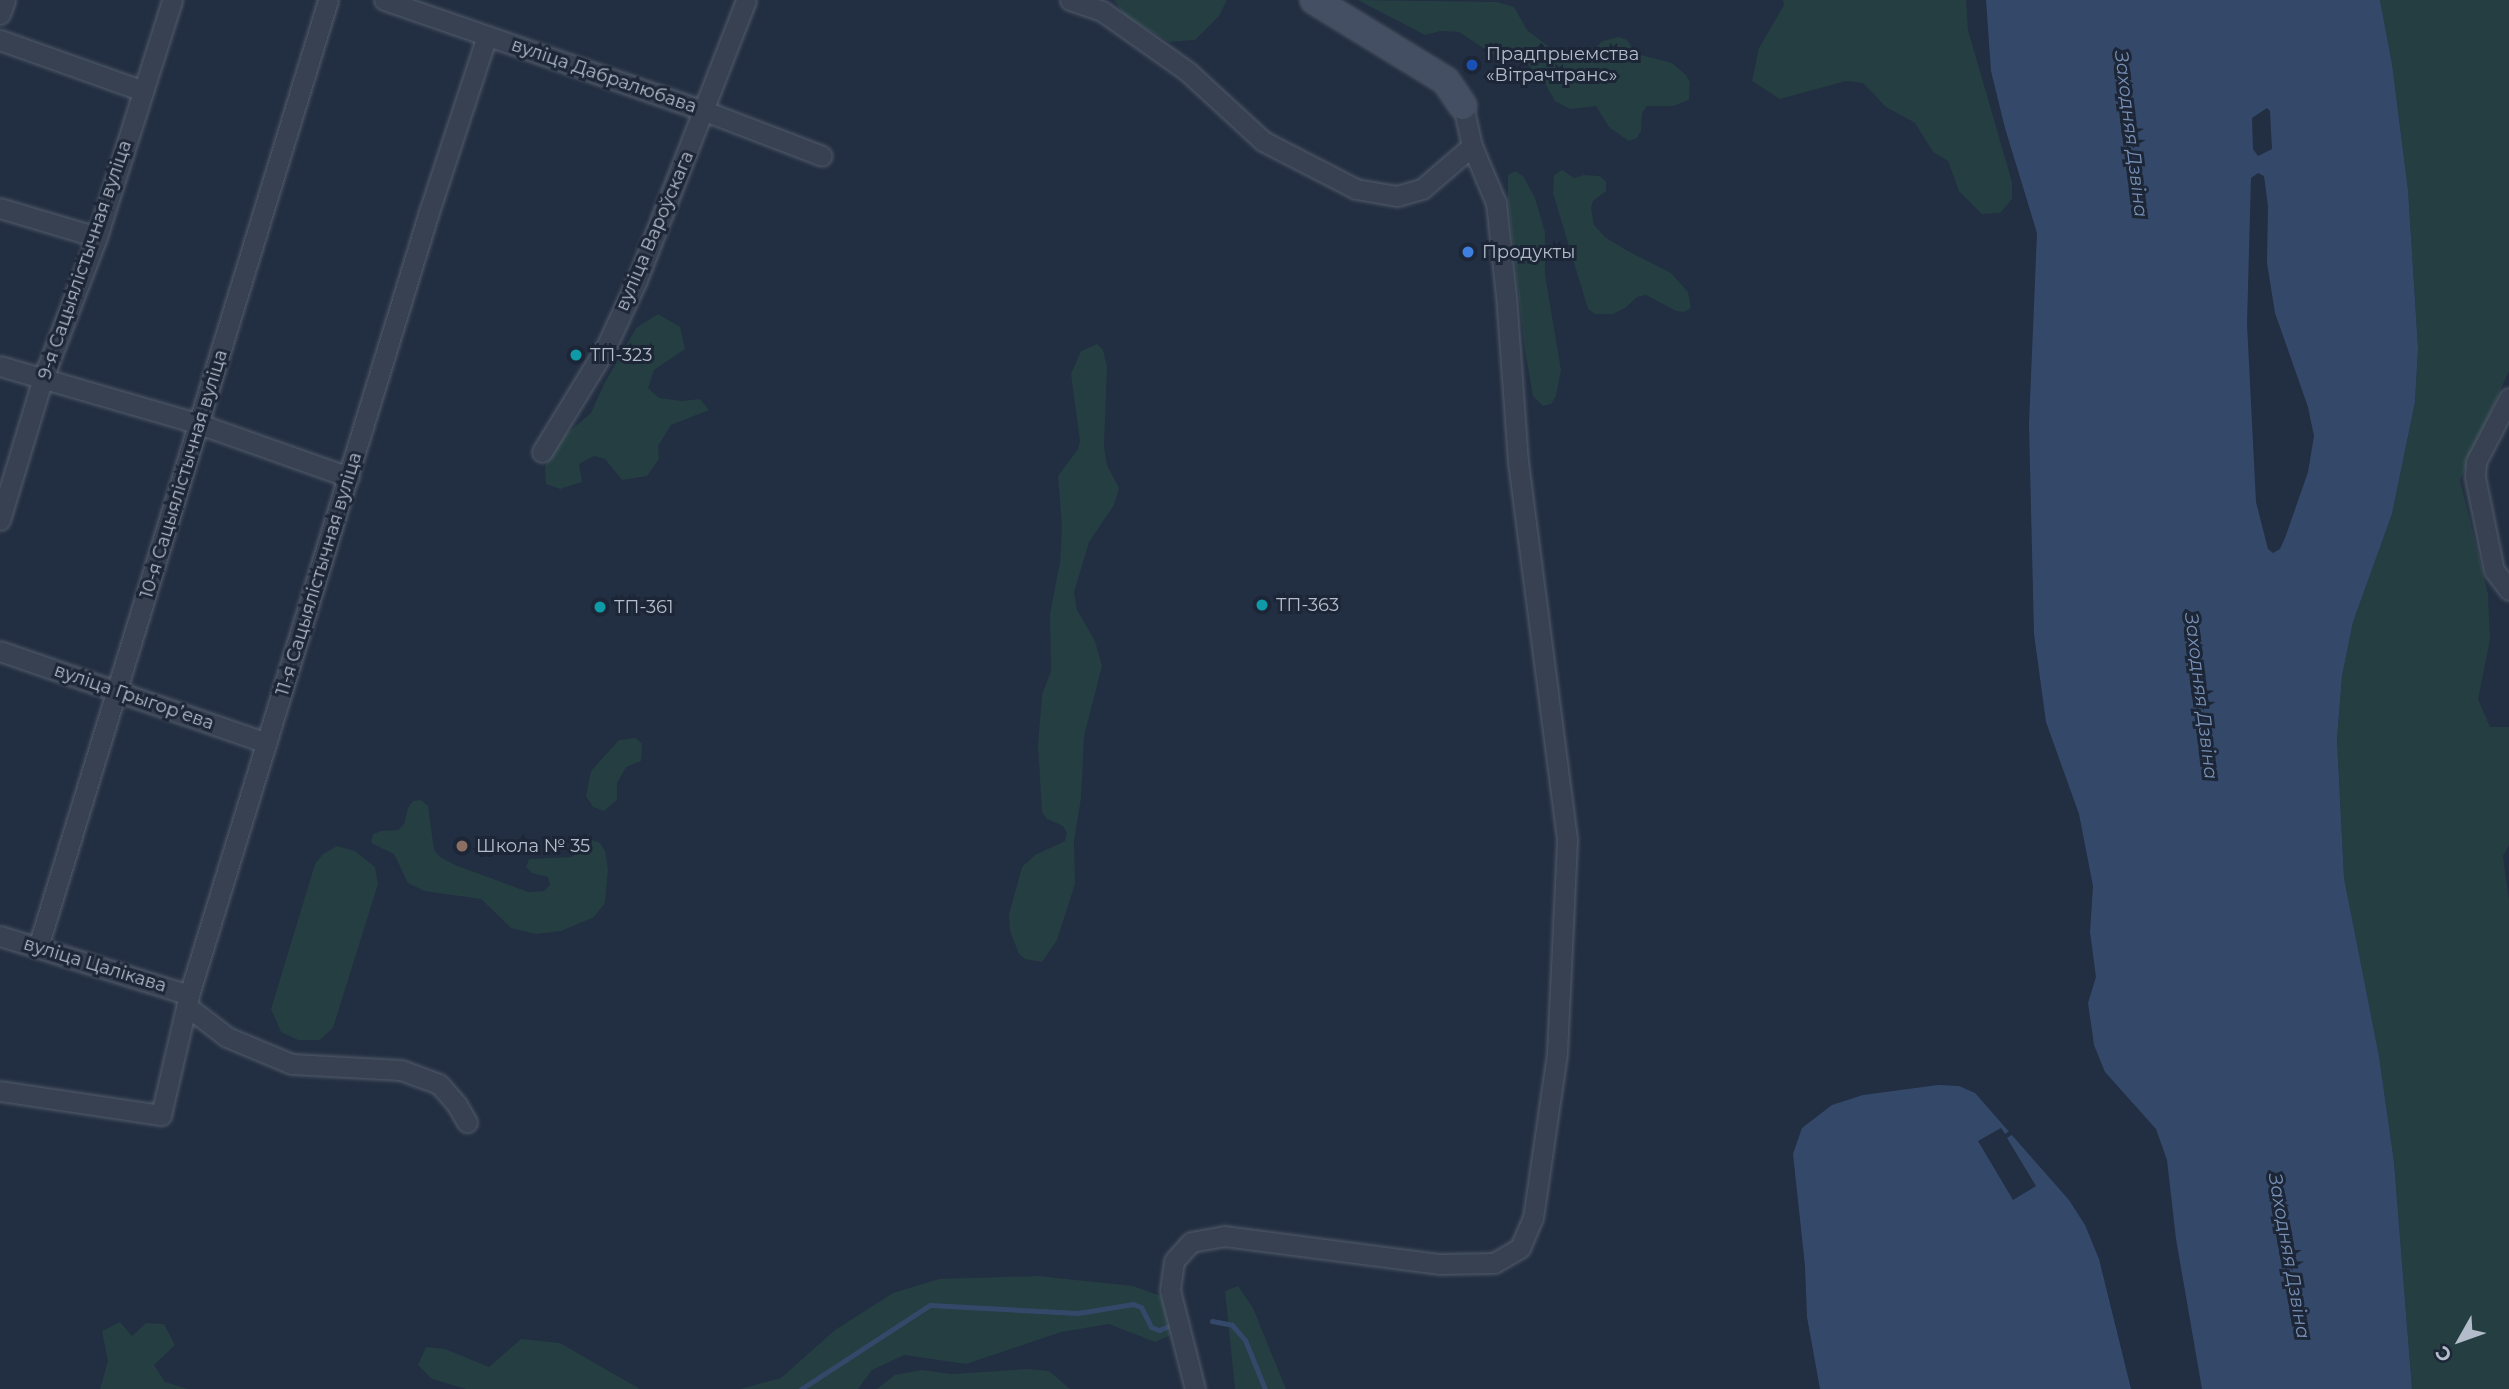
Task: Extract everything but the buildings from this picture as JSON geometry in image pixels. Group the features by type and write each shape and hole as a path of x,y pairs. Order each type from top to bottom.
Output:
{"main road":[{"path":"1314,0 1447,81 1463,106"}],"street":[{"path":"0,14 5,0"},
{"name":"9-я Сацыялістычная вуліца","path":"0,520 7,475 97,237 172,0"},
{"name":"10-я Сацыялістычная вуліца","path":"38,947 328,0"},
{"name":"вуліца Дабралюбава","path":"384,0 705,111 822,156"},
{"name":"вуліца Вароўскага","path":"542,452 606,347 637,280 746,0"},
{"path":"1070,0 1102,11 1187,71 1263,141 1356,189 1397,196 1422,189 1472,146"},
{"name":"11-я Сацыялістычная вуліца","path":"0,1091 161,1115 189,1001 428,215 487,36"},
{"path":"0,40 143,91"},
{"path":"1195,1389 1170,1290 1174,1261 1191,1242 1224,1236 1440,1264 1494,1263 1520,1248 1533,1218 1557,1053 1567,839 1518,462 1496,203 1472,146 1463,106"},
{"path":"0,208 97,237"},
{"path":"0,366 42,381 199,424 349,477"},
{"path":"2509,398 2476,462 2475,477 2494,570 2509,590"},
{"name":"вуліца Грыгорʼева","path":"0,651 267,743"},
{"name":"вуліца Цалікава","path":"0,936 189,1001 227,1037 292,1063 401,1070 439,1084 467,1122"}],"green space":[{"path":"1114,0 1227,0 1219,16 1195,40 1169,42 1125,16"},
{"path":"1358,0 1497,2 1514,7 1527,30 1567,61 1585,60 1602,41 1619,37 1627,40 1637,54 1672,63 1686,75 1690,82 1689,100 1673,106 1647,106 1642,113 1641,131 1637,138 1629,141 1609,127 1596,106 1570,109 1555,101 1543,80 1525,62 1500,59 1459,32 1441,31 1425,35"},
{"path":"1783,0 1966,0 1968,30 2012,182 2012,199 2000,213 1982,214 1959,191 1948,161 1933,152 1915,123 1886,107 1863,83 1846,81 1780,99 1752,81 1759,48 1784,5"},
{"path":"2380,0 2509,0 2509,371 2460,480 2488,594 2490,639 2478,699 2490,727 2509,727 2509,845 2503,856 2509,900 2509,1389 2412,1389 2394,1162 2379,1056 2344,878 2337,739 2342,676 2353,622 2392,514 2415,402 2418,348 2408,190 2392,64"},
{"path":"1562,170 1574,178 1584,175 1600,176 1606,182 1606,191 1593,201 1591,208 1594,225 1605,237 1671,273 1688,292 1691,308 1684,312 1676,311 1646,295 1637,297 1613,314 1595,314 1588,309 1553,193 1554,175"},
{"path":"1515,171 1523,176 1535,198 1545,232 1545,275 1561,370 1556,396 1551,404 1543,406 1533,396 1525,351 1508,200 1508,175"},
{"path":"658,314 680,327 685,349 654,370 648,388 659,398 682,401 700,399 709,410 671,425 658,446 659,459 647,476 622,480 605,459 594,456 579,464 582,482 560,489 546,484 545,467 557,442 591,413 636,328"},
{"path":"1097,344 1103,350 1107,367 1104,447 1107,465 1119,488 1114,505 1089,542 1074,592 1077,610 1095,641 1102,666 1084,736 1081,798 1074,841 1075,884 1057,940 1042,962 1025,959 1019,954 1010,931 1009,914 1022,867 1035,855 1065,841 1067,833 1063,826 1047,819 1042,812 1038,745 1042,695 1051,671 1050,614 1060,562 1062,527 1058,476 1078,449 1080,441 1071,374 1081,351"},
{"path":"636,738 642,744 641,761 626,767 617,783 617,800 604,811 593,807 586,796 591,771 619,740"},
{"path":"421,800 428,806 434,850 440,857 528,892 544,891 550,885 548,877 532,873 526,867 529,859 572,857 592,840 600,843 605,851 608,869 605,903 594,917 561,931 536,934 511,928 481,899 424,891 408,883 394,854 371,843 373,834 398,830 404,824 408,808 413,801"},
{"path":"337,846 355,851 375,867 378,884 333,1028 320,1040 298,1040 281,1032 271,1009 315,864 323,854"},
{"path":"1038,1276 1133,1286 1172,1300 1173,1334 1155,1342 1109,1324 1061,1332 966,1364 904,1355 872,1370 858,1389 740,1389 781,1378 835,1330 893,1293 939,1279"},
{"path":"1238,1286 1253,1308 1286,1389 1235,1389 1225,1291"},
{"path":"120,1322 132,1336 146,1323 164,1324 175,1345 154,1365 165,1382 188,1389 100,1389 108,1361 102,1331"},
{"path":"521,1339 560,1343 640,1389 466,1389 432,1379 418,1365 426,1347 445,1349 489,1367"},
{"path":"1028,1369 1049,1371 1070,1389 877,1389 895,1375 922,1370 952,1374"}],"water":[{"name":"Заходняя Дзвіна","path":"1986,0 2380,0 2392,64 2408,190 2418,348 2415,402 2392,514 2353,622 2342,676 2337,739 2344,878 2379,1056 2394,1162 2412,1389 2202,1389 2176,1239 2167,1160 2156,1129 2105,1072 2094,1045 2088,1003 2096,977 2090,932 2093,886 2079,814 2046,722 2034,634 2029,424 2037,233 2005,128 1991,71","holes":["2267,108 2270,111 2272,149 2258,156 2253,149 2252,118","2258,173 2264,176 2268,206 2267,263 2275,313 2308,407 2314,436 2308,472 2285,538 2280,549 2273,553 2268,549 2256,502 2247,324 2251,178"]},
{"path":"1938,1085 1959,1086 1975,1093 2069,1200 2085,1225 2099,1259 2131,1389 1820,1389 1807,1317 1805,1266 1793,1154 1802,1128 1832,1105 1863,1095"}],"pier":[{"path":"2001,1128 2005,1134 2011,1130 2013,1134 2007,1138 2036,1186 2013,1200 1978,1141"}],"waterway":[{"path":"801,1389 930,1305 1078,1313 1133,1304 1141,1307 1151,1327 1159,1330 1174,1324"},
{"path":"1212,1321 1232,1325 1245,1340 1265,1389"}],"place":[{"name":"Прадпрыемства «Вітрачтранс»","path":"1472,65"},
{"name":"Продукты","path":"1468,252"},
{"name":"ТП-323","path":"576,355"},
{"name":"ТП-363","path":"1262,605"},
{"name":"ТП-361","path":"600,607"},
{"name":"Школа № 35","path":"462,846"}]}
